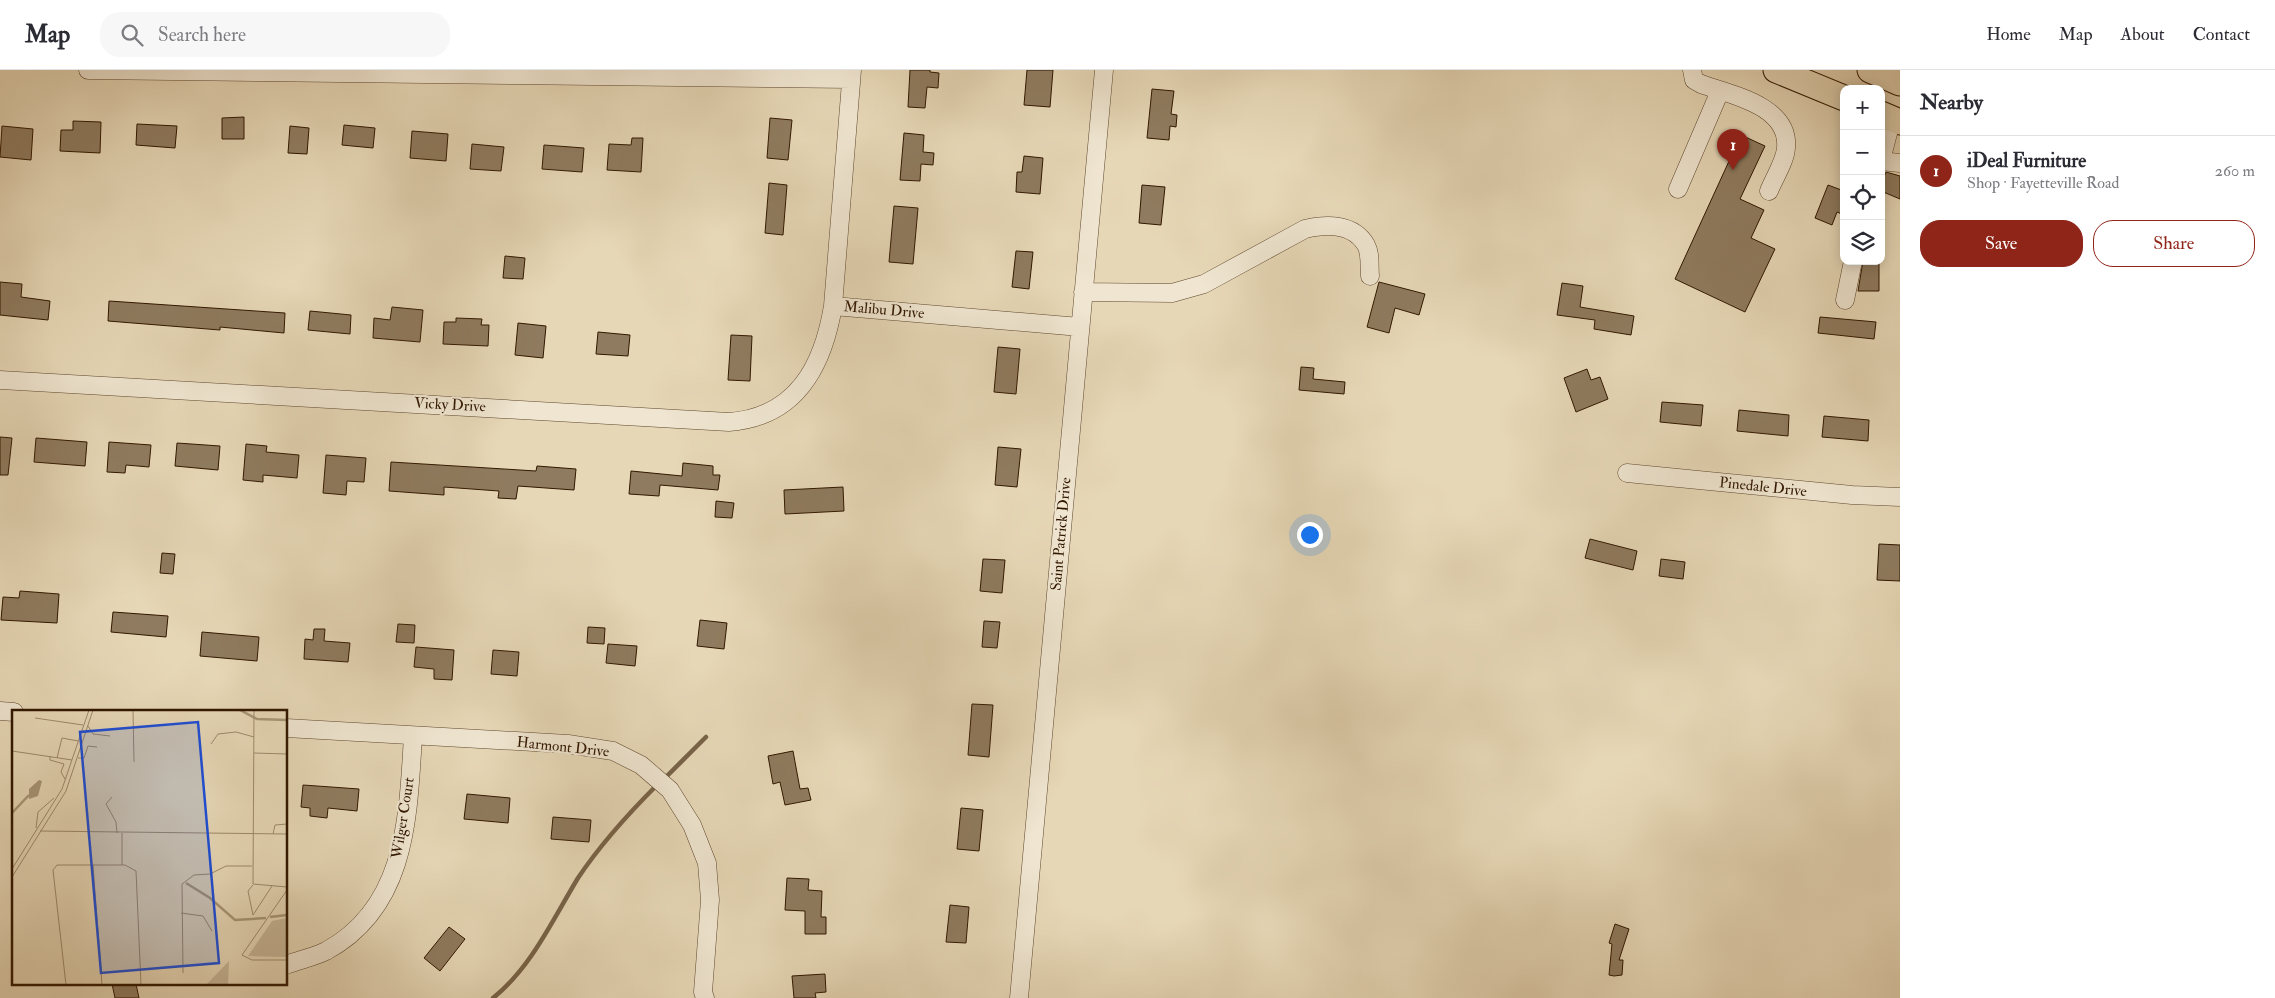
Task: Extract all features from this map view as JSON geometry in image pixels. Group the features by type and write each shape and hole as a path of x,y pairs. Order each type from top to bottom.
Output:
{"highway":[{"path":"1776,70 1840,96"},
{"path":"1870,70 1900,83"}],"street":[{"path":"88,70 851,74"},
{"name":"Saint Patrick Drive","path":"1019,998 1104,70"},
{"path":"1692,70 1694,80 1770,113 1782,124 1786,136 1786,150 1769,191"},
{"name":"Malibu Drive","path":"851,74 833,306 1080,327"},
{"path":"1678,188 1720,91"},
{"path":"1885,144 1891,118"},
{"path":"1885,161 1900,163"},
{"path":"1083,292 1172,293 1204,284 1305,229 1323,225 1354,232 1366,245 1369,255 1370,276"},
{"path":"1845,300 1852,265"},
{"name":"Vicky Drive","path":"0,380 687,420 744,421 772,412 796,392 812,369 824,346 833,306"},
{"name":"Pinedale Drive","path":"1627,473 1842,495 1900,497"},
{"name":"Harmont Drive","path":"288,728 568,744 613,751 641,765 670,790 692,826 707,863 710,900 703,984 705,998"},
{"name":"Wilger Court","path":"288,964 325,951 350,935 376,908 393,877 402,846 409,800 413,736"}],"building":[{"path":"910,70 930,70 930,72 939,73 938,88 927,87 925,108 908,107"},
{"path":"1027,70 1053,70 1050,107 1024,105"},
{"path":"1152,89 1174,91 1171,114 1177,115 1176,127 1170,126 1169,140 1147,138"},
{"path":"244,117 244,139 222,139 222,118"},
{"path":"770,118 792,120 788,160 767,158"},
{"path":"73,121 101,122 100,153 60,151 61,130 73,130"},
{"path":"137,124 177,126 175,148 136,145"},
{"path":"344,125 375,128 373,148 342,145"},
{"path":"2,126 33,129 31,160 0,157"},
{"path":"290,126 309,128 307,154 288,153"},
{"path":"412,131 448,134 446,161 410,158"},
{"path":"904,133 924,135 923,152 934,153 933,165 921,164 920,181 900,180"},
{"path":"1741,135 1765,146 1740,199 1764,210 1751,238 1775,249 1745,312 1675,279"},
{"path":"632,138 643,138 641,172 607,170 609,144 631,145"},
{"path":"472,144 504,147 501,171 470,169"},
{"path":"544,145 584,148 582,172 542,169"},
{"path":"1024,156 1043,158 1040,194 1016,192 1017,172 1022,172"},
{"path":"1886,172 1900,176 1900,199 1885,193"},
{"path":"769,183 787,185 783,235 765,233"},
{"path":"1142,185 1165,187 1161,225 1139,223"},
{"path":"1828,185 1840,190 1840,213 1837,212 1832,225 1815,218"},
{"path":"894,206 918,208 913,264 889,262"},
{"path":"1016,251 1033,252 1029,289 1012,287"},
{"path":"505,256 525,258 523,279 503,278"},
{"path":"1862,265 1879,265 1879,291 1858,291"},
{"path":"0,282 22,284 21,297 50,301 48,320 0,315"},
{"path":"1379,282 1425,294 1419,315 1395,308 1389,333 1367,327"},
{"path":"1562,283 1583,286 1580,307 1634,316 1631,335 1594,329 1595,320 1557,315"},
{"path":"109,301 285,313 284,333 220,327 220,330 108,321"},
{"path":"392,307 423,310 420,342 373,338 374,318 390,320"},
{"path":"310,311 351,315 350,334 308,330"},
{"path":"1820,317 1876,322 1874,339 1818,333"},
{"path":"456,318 482,319 481,325 489,325 488,346 443,344 444,322 456,322"},
{"path":"518,323 546,326 543,358 515,355"},
{"path":"598,332 630,335 628,356 596,354"},
{"path":"731,335 752,336 750,381 728,380"},
{"path":"998,347 1020,349 1016,394 994,392"},
{"path":"1301,367 1314,368 1313,379 1345,382 1344,394 1299,390"},
{"path":"1587,369 1591,380 1600,377 1608,399 1576,412 1564,378"},
{"path":"1662,402 1703,405 1701,426 1660,422"},
{"path":"1739,410 1789,415 1788,436 1737,431"},
{"path":"1824,416 1869,420 1868,441 1822,437"},
{"path":"0,437 12,438 8,475 0,475"},
{"path":"36,438 87,442 85,466 34,462"},
{"path":"109,442 151,445 149,467 126,465 125,473 107,472"},
{"path":"177,443 220,446 218,470 175,466"},
{"path":"246,444 267,446 266,452 299,455 297,478 263,475 263,482 243,480"},
{"path":"998,447 1021,449 1017,487 995,485"},
{"path":"326,455 366,458 364,482 347,481 346,495 323,493"},
{"path":"391,462 536,471 537,466 576,469 574,490 518,486 516,499 498,498 499,491 444,487 444,495 389,491"},
{"path":"683,463 713,466 713,475 720,475 718,490 660,485 659,496 629,494 631,471 682,476"},
{"path":"843,487 844,511 785,514 784,490"},
{"path":"716,501 734,503 732,518 715,517"},
{"path":"1590,539 1637,551 1633,570 1585,558"},
{"path":"1879,544 1900,545 1900,581 1877,580"},
{"path":"162,553 175,554 173,574 160,573"},
{"path":"983,559 1005,560 1002,593 980,591"},
{"path":"1661,559 1685,562 1683,579 1659,576"},
{"path":"20,591 59,594 57,623 1,620 3,597 19,598"},
{"path":"113,612 168,616 166,637 111,632"},
{"path":"700,620 727,623 724,649 697,646"},
{"path":"984,621 1000,622 997,648 982,647"},
{"path":"398,624 415,625 414,643 396,642"},
{"path":"588,627 605,628 604,644 587,643"},
{"path":"314,629 325,629 324,641 350,643 348,662 304,659 305,639 313,640"},
{"path":"202,632 259,637 257,661 200,656"},
{"path":"608,644 637,646 635,666 606,663"},
{"path":"416,647 454,650 452,680 434,679 434,669 414,667"},
{"path":"493,650 519,652 517,676 491,674"},
{"path":"972,704 993,705 989,757 968,755"},
{"path":"793,751 800,789 808,788 811,800 785,805 780,782 773,784 768,756"},
{"path":"303,785 359,789 357,811 328,808 327,818 310,816 310,808 301,807"},
{"path":"467,794 510,798 508,823 464,819"},
{"path":"961,808 983,810 979,851 957,849"},
{"path":"553,817 591,820 589,842 551,839"},
{"path":"787,878 809,879 808,890 822,891 821,917 826,917 826,934 805,934 805,911 785,910"},
{"path":"950,905 969,907 966,943 946,942"},
{"path":"1615,924 1629,929 1619,960 1623,960 1622,975 1614,976 1609,975 1612,944 1609,943"},
{"path":"449,927 465,939 440,971 424,958"},
{"path":"825,974 826,992 815,993 816,998 794,998 792,976"},
{"path":"112,986 136,986 139,998 115,998"}],"waterway":[{"path":"663,780 706,737"},
{"path":"493,998 507,986 530,958 578,878 605,841 657,785"}],"place":[{"name":"iDeal Furniture","path":"1733,170"}]}
